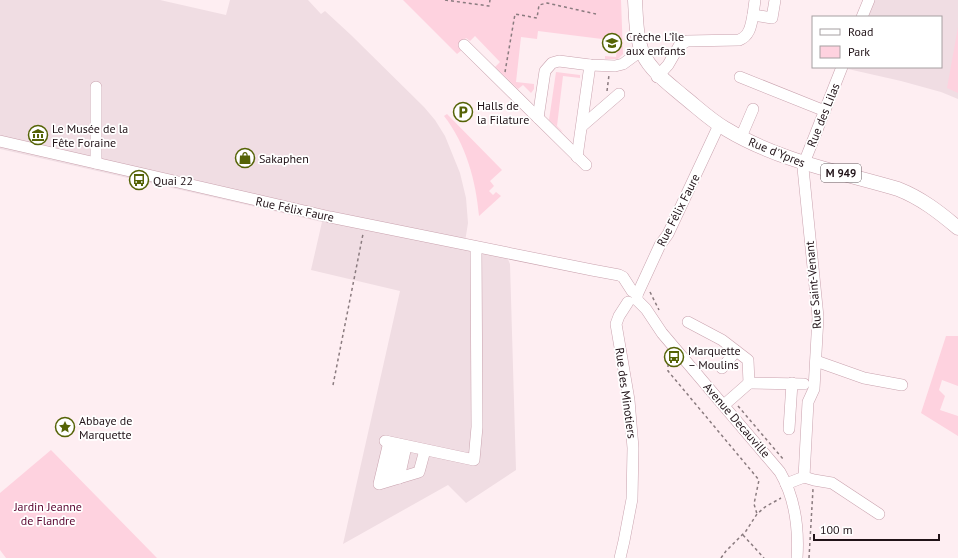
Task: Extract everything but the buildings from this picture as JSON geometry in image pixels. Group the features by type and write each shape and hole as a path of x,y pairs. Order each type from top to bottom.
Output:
{"main road":[{"name":"M 949","path":"634,0 640,52 658,76"},
{"name":"Rue d'Ypres","path":"658,76 720,125 741,137 804,163 908,193 931,206 958,228"}],"street":[{"path":"658,76 668,65 679,46 684,42 742,39 749,32 755,0"},
{"path":"753,15 772,18 775,0"},
{"path":"862,16 869,0"},
{"path":"464,45 586,166"},
{"path":"538,118 545,71 548,65 555,61 559,61 590,65 615,66 623,64 640,52"},
{"path":"577,157 590,65"},
{"name":"Rue des Lilas","path":"804,163 842,68"},
{"path":"740,77 825,112"},
{"path":"96,87 96,163"},
{"path":"582,126 618,94"},
{"path":"741,137 753,109"},
{"name":"Rue Félix Faure","path":"0,141 284,207 592,270 614,281 632,297 660,245 668,234 720,125"},
{"name":"Rue Saint-Venant","path":"804,163 803,172 818,317 814,391 809,397 808,402 809,479"},
{"path":"394,443 474,460 477,427 476,247"},
{"name":"Avenue Decauville","path":"632,297 646,309 662,333 780,472 788,489 796,526 797,558"},
{"name":"Rue des Minotiers","path":"620,558 632,499 633,448 629,400 616,324 617,319 632,297"},
{"path":"688,322 722,340 748,360 749,383"},
{"path":"722,368 736,351"},
{"path":"816,361 864,378 902,385"},
{"path":"724,405 749,383 804,384"},
{"path":"789,429 792,384"},
{"path":"394,443 379,484 419,472 425,450"},
{"path":"394,443 394,479"},
{"path":"788,489 809,479 832,483 879,514"}],"path":[{"path":"446,0 489,6 490,0"},
{"path":"504,84 504,75 515,14 537,18 539,5 547,3 596,14"},
{"path":"606,105 611,66"},
{"path":"333,385 365,224"},
{"path":"670,358 674,362 668,365 668,371 759,480 754,504 757,514"},
{"path":"721,558 726,550 743,535 757,514 788,489"},
{"path":"743,535 764,558"}],"shaded area":[{"path":"0,0 160,0 226,15 230,0 308,0 321,14 325,11 424,107 435,120 445,136 460,173 466,198 468,223 464,248 507,257 510,264 516,470 466,503 448,485 343,544 400,291 311,270 322,222 0,149"},
{"path":"873,0 958,0 958,99 941,92 901,81 848,69 942,68 942,16 867,16"}],"green space":[{"path":"403,0 621,0 623,54 618,59 605,59 605,56 616,57 618,41 538,31 537,39 521,37 516,82 534,84 534,89 531,93 523,85 518,89 495,67 500,62 475,36 470,41 466,38 459,45 463,49 457,54"},
{"path":"958,27 958,93 947,88"},
{"path":"556,72 580,75 580,78 563,76 557,126 563,132 549,120"},
{"path":"447,114 502,170 490,181 494,186 489,191 493,195 496,192 501,196 479,216 478,203 469,163 452,127 444,116"},
{"path":"946,336 958,336 958,386 942,380 939,390 945,396 940,410 958,416 958,436 921,413"},
{"name":"Jardin Jeanne de Flandre","path":"51,450 157,558 6,558 0,550 0,493"}],"place":[{"name":"Crèche L'île aux enfants","path":"612,43"},
{"name":"Halls de la Filature","path":"463,112"},
{"name":"Le Musée de la Fête Foraine","path":"38,135"},
{"name":"Sakaphen","path":"245,158"},
{"name":"Quai 22","path":"139,180"},
{"name":"Marquette – Moulins","path":"674,357"},
{"name":"Abbaye de Marquette","path":"65,427"}]}
